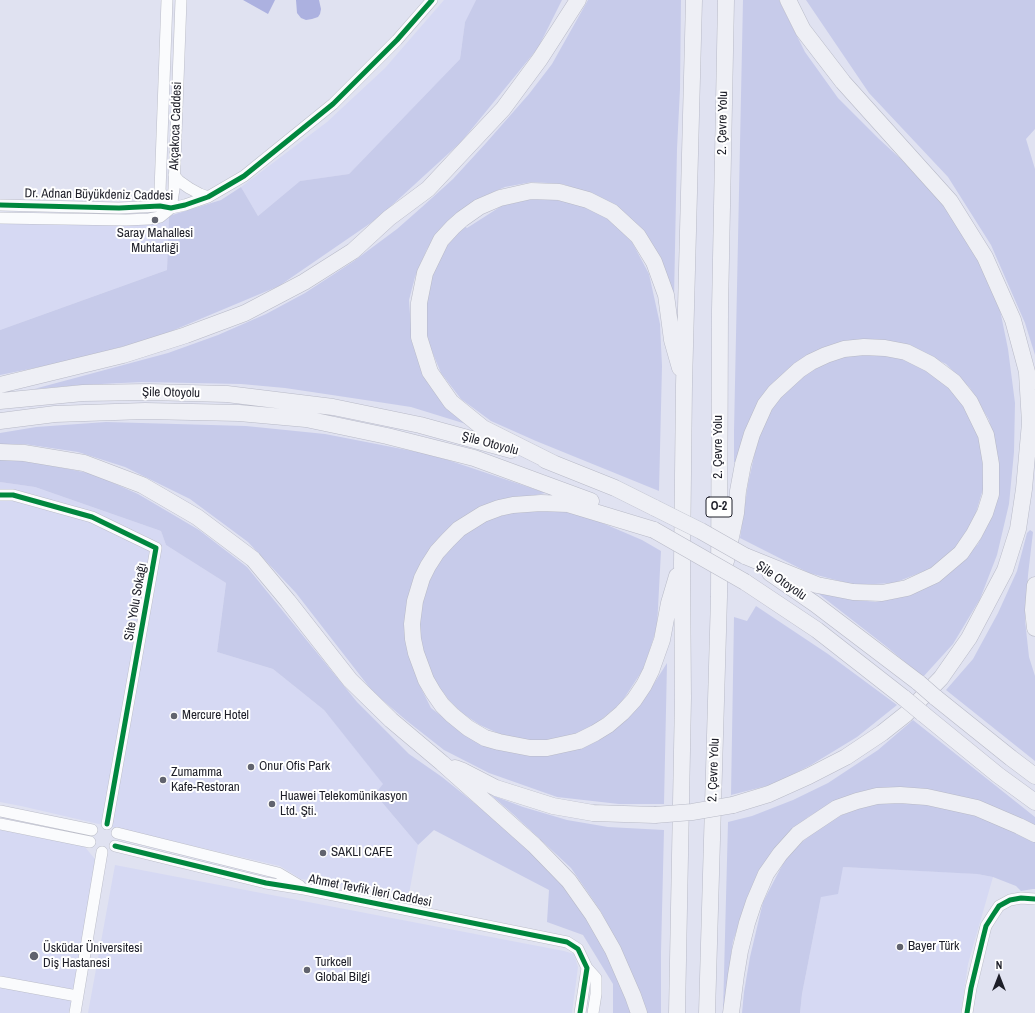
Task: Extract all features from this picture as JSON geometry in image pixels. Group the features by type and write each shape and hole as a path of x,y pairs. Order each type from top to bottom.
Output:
{"highway":[{"path":"0,385 123,355 186,335 245,313 304,282 353,251 389,218 428,189 504,110 540,59 578,0"},
{"path":"677,1013 683,698 682,563 684,385 694,0"},
{"name":"2. Çevre Yolu","path":"707,1013 719,597 720,310 726,0"},
{"path":"788,0 803,30 843,82 950,201 985,257 1013,320 1035,404"},
{"path":"555,464 483,428 451,402 430,372 421,344 419,336 419,303 425,273 441,240 453,227 479,207 500,198 531,191 559,192 588,200 612,212 638,236 654,262 666,295 672,340 684,385"},
{"path":"719,597 736,513 743,464 752,434 765,405 774,392 798,370 826,355 844,349 864,347 885,348 906,352 930,364 954,382 970,402 986,435 991,464 991,494 985,513 974,534 961,553 935,575 907,588 882,593 853,592 818,585 746,556"},
{"path":"442,763 496,788 553,806 593,812 655,815 692,812 733,805 769,794 809,776 846,756 882,733 906,714 941,678 969,638 1005,570 1018,529 1024,489 1030,422 1027,373"},
{"name":"Şile Otoyolu","path":"0,401 83,393 148,392 227,394 333,407 420,425 555,464 615,488 701,531 746,556 814,604 919,683 1035,776"},
{"name":"Şile Otoyolu","path":"0,421 55,414 144,411 240,413 306,419 387,436 474,458 617,510 745,582 817,630 904,698 998,775 1035,802"},
{"path":"0,452 24,453 84,463 142,485 197,517 253,559 350,680 391,720 534,845 569,881 593,915 612,950 633,996 638,1013"},
{"path":"654,530 568,504 541,503 526,503 499,508 482,514 459,529 437,552 428,566 422,578 413,612 413,639 416,653 426,680 442,705 468,728 485,738 513,746 547,748 579,741 595,733 608,725 622,713 634,700 644,685 651,671 662,640 669,603 682,563"},
{"path":"1035,585 1033,610 1035,628"},
{"path":"731,1013 740,951 747,923 766,874 780,854 798,834 837,808 877,796 900,795 927,797 977,808 1035,834"}],"street":[{"name":"Akçakoca Caddesi","path":"167,0 160,191 171,208"},
{"name":"Akçakoca Caddesi","path":"171,208 174,190 181,0"},
{"name":"Dr. Adnan Büyükdeniz Caddesi","path":"0,205 119,208 160,206 171,208 208,197 244,176 333,104 397,40 432,0"},
{"path":"174,175 179,181 189,188 208,197"},
{"name":"Dr. Adnan Büyükdeniz Caddesi","path":"0,218 118,220 150,219 160,217 171,208"},
{"name":"Site Yolu Sokağı","path":"0,495 13,495 92,517 156,548 107,824"},
{"path":"0,812 92,830"},
{"path":"0,824 90,842"},
{"path":"107,824 115,829 118,838 115,846 109,851 102,852 94,849 90,842 90,838 92,830 99,825 107,824"},
{"name":"Ahmet Tevfik İleri Caddesi","path":"117,833 278,873 304,889"},
{"name":"Ahmet Tevfik İleri Caddesi","path":"115,846 266,883 304,889 567,942 578,949 587,968 596,978 596,994 593,1013"},
{"path":"75,1013 102,852"},
{"path":"967,1013 971,988 986,926 999,906 1010,900 1021,898 1035,899"},
{"path":"580,1013 587,968"},
{"path":"0,982 78,996"}],"shaded area":[{"path":"243,0 275,0 268,14"},
{"path":"296,0 319,0 321,9 318,17 306,20 301,18 297,13"},
{"path":"444,0 476,0 465,22 460,59 349,174 300,181 258,216 241,187 327,122 385,68"},
{"path":"476,0 562,0 538,48 461,142 378,218 279,286 155,338 64,362 0,375 0,330 167,270 169,216 221,200 241,187 258,216 300,181 349,174 460,59 465,22"},
{"path":"588,0 681,0 674,298 657,255 599,198 563,184 532,182 505,187 482,197 461,211 442,228 427,249 415,277 409,300 411,329 416,350 466,424 411,407 285,388 241,384 142,382 34,389 168,353 218,335 266,314 305,293 354,261 397,229 422,207 453,179 486,143 529,94 552,64"},
{"path":"743,0 779,0 805,52 838,98 903,161 942,203 986,273 998,300 1008,349 1015,403 1014,452 1009,504 997,555 980,599 953,644 923,677 815,591 858,600 876,602 897,598 953,569 978,544 993,514 996,451 989,420 970,388 946,364 921,352 804,358 737,462 734,462"},
{"path":"806,0 1035,0 1035,129 1026,139 1035,169 1035,355 1025,323 991,245 948,177 869,93"},
{"path":"537,198 573,202 606,216 632,242 649,274 660,324 662,366 659,491 491,421 461,399 441,373 428,342 425,317 426,288 444,249 464,226 467,228 503,205"},
{"path":"169,216 167,270 0,330 0,217"},
{"path":"865,354 897,356 931,370 957,394 974,420 982,446 983,489 975,516 958,546 932,568 894,583 855,585 809,573 740,538 748,484 755,452 763,423 777,399 793,383 814,368 840,356"},
{"path":"106,422 246,426 325,434 433,455 546,493 494,503 429,553 406,636 418,682 431,708 462,732 537,755 630,714 648,693 667,663 664,804 619,804 557,797 489,773 444,750 373,692 296,593 248,542 190,499 125,467 78,452 24,444 0,445 0,433 36,427"},
{"path":"0,458 14,458 93,474 138,494 199,530 247,567 357,702 409,754 442,777 524,843 562,882 595,930 627,994 633,1013 613,1013 613,984 583,935 547,922 549,890 434,830 418,845 375,794 383,784 324,710 273,669 217,652 226,583 166,545 161,531 35,487 0,482"},
{"path":"0,482 35,487 161,531 166,545 226,583 217,652 273,669 324,710 384,784 375,794 418,845 409,894 301,879 280,866 0,802"},
{"path":"535,509 579,513 642,540 661,551 657,627 644,668 621,703 591,728 559,740 529,740 502,735 480,725 462,713 449,700 431,676 421,643 419,614 428,580 442,554 463,532 496,516"},
{"path":"1030,530 1033,532 1025,620 1029,657 1035,676 1035,761 946,690 973,659 998,613 1017,571 1027,533"},
{"path":"756,606 828,654 897,705 857,737 811,765 774,784 731,795 734,617 747,621"},
{"path":"913,720 1035,817 1035,829 971,801 839,800 808,817 777,845 763,866 750,893 733,941 723,1012 728,822 752,816 793,800 828,783 878,750"},
{"path":"491,795 523,807 567,820 608,827 664,830 661,1013 647,1013 619,946 600,910 571,868"},
{"path":"876,801 927,802 973,812 1035,840 1035,889 1021,891 1016,886 993,877 977,874 843,867 838,894 821,897 802,994 800,1013 742,1013 750,957 763,902 787,856 823,823"},
{"path":"0,830 84,846 95,859 73,1013 0,1013"},
{"path":"115,865 574,954 578,967 572,1013 88,1013"},
{"path":"843,867 964,873 993,877 968,964 961,1013 800,1013 802,994 821,897"}],"cycle path":[{"path":"0,205 119,208 160,206 171,208 208,197 244,176 333,104 397,40 432,0"},
{"path":"0,495 13,495 92,517 156,548 107,824"},
{"path":"115,846 266,883 304,889 567,942 578,949 587,968 580,1013"},
{"path":"967,1013 971,988 986,926 999,906 1010,900 1021,898 1035,899"}],"place":[{"name":"Saray Mahallesi Muhtarliği","path":"155,220"},
{"name":"Mercure Hotel","path":"174,716"},
{"name":"Onur Ofis Park","path":"251,767"},
{"name":"Zumamma Kafe-Restoran","path":"163,780"},
{"name":"Huawei Telekomünikasyon Ltd. Şti.","path":"272,804"},
{"name":"SAKLI CAFE","path":"323,853"},
{"name":"Bayer Türk","path":"900,947"},
{"name":"Üsküdar Üniversitesi Diş Hastanesi","path":"34,956"},
{"name":"Turkcell Global Bilgi","path":"307,970"}]}
